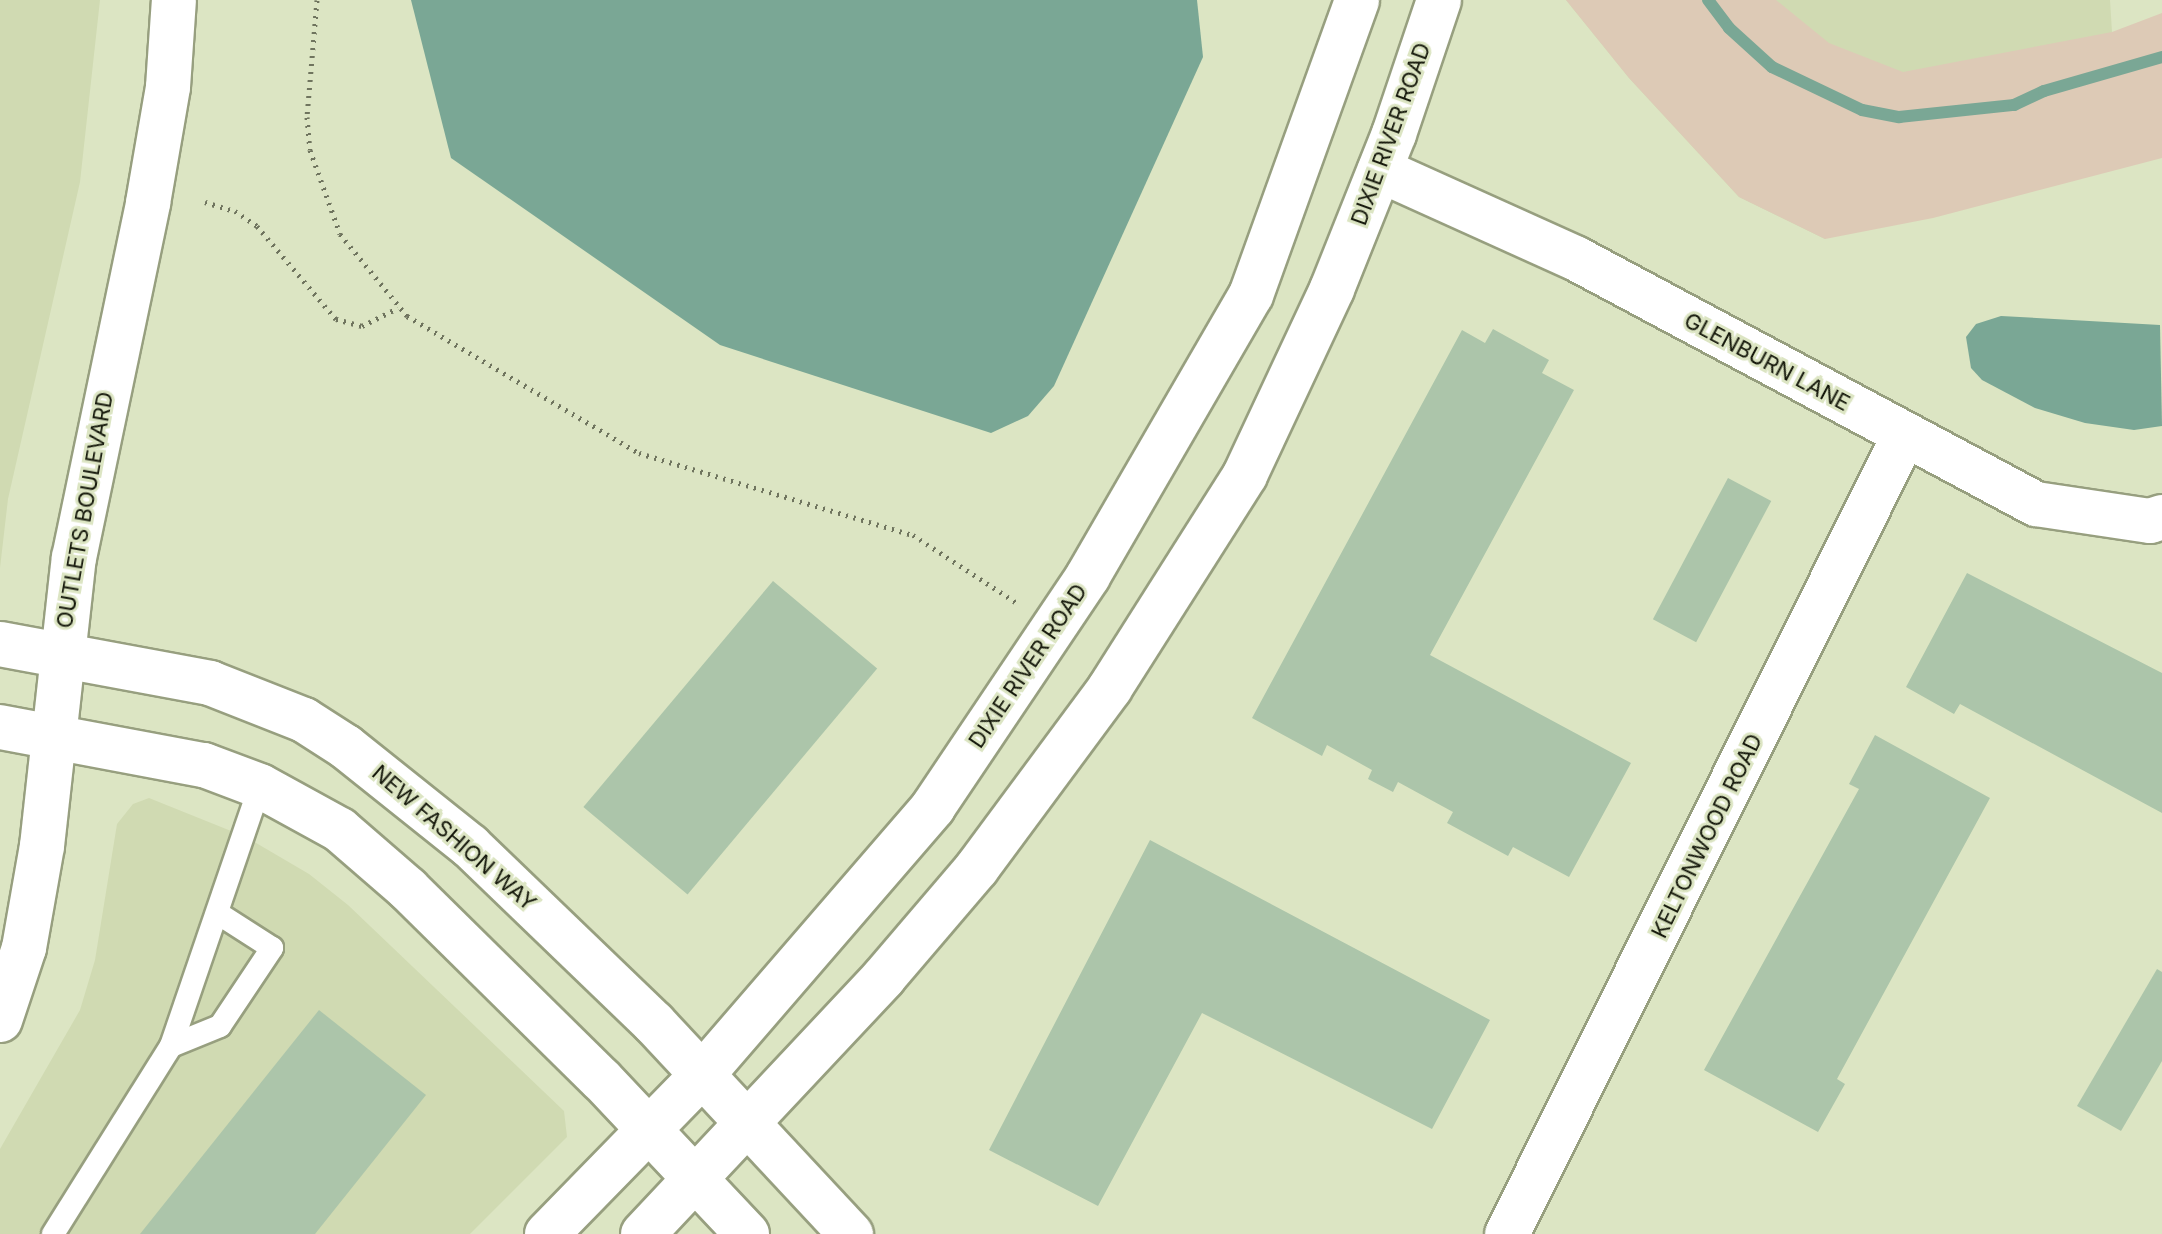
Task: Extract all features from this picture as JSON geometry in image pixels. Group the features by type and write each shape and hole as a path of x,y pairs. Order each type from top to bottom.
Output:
{"street":[{"name":"OUTLETS BOULEVARD","path":"0,1020 33,904 54,736 60,654 105,393 148,203 168,87 174,0"},
{"name":"DIXIE RIVER ROAD","path":"547,1234 702,1075 933,807 1162,457 1251,295 1357,0"},
{"name":"DIXIE RIVER ROAD","path":"643,1234 749,1124 977,868 1110,688 1245,475 1332,289 1380,170 1439,0"},
{"name":"GLENBURN LANE","path":"1380,170 1575,258 2036,504 2150,521 2162,517"},
{"name":"KELTONWOOD ROAD","path":"1507,1234 1904,436"},
{"name":"NEW FASHION WAY","path":"0,644 210,683 254,697 324,732 405,789 470,846 702,1075 851,1234"},
{"path":"0,727 204,765 260,786 340,830 408,889 648,1129 747,1234"}],"lane":[{"path":"53,1234 171,1046 219,914 260,786"},
{"path":"171,1046 220,1026 272,948 219,914"}],"path":[{"path":"317,0 308,103 310,150 340,234 398,308 449,344 639,453 885,524 913,535 1017,603"},
{"path":"205,202 235,211 257,226 336,319 362,326 398,308"}],"shaded area":[{"path":"0,0 100,0 80,182 8,499 0,568"},
{"path":"411,0 1197,0 1203,57 1054,386 1028,416 991,433 720,345 451,158"},
{"path":"1566,0 2110,0 2112,32 1825,239 1739,197 1629,78"},
{"path":"1566,0 1776,0 1829,43 1903,72 2112,32 2162,13 2162,158 1933,218 1825,239 1739,197 1629,78"},
{"path":"2001,316 2160,325 2162,426 2134,430 2085,423 2035,408 1982,380 1971,368 1966,337 1976,324"},
{"path":"149,798 246,837 309,874 348,905 564,1111 567,1137 470,1234 0,1234 0,1149 80,1010 95,960 117,824 133,804"}],"building":[{"path":"1493,329 1549,360 1542,373 1574,390 1430,655 1631,763 1569,877 1513,847 1508,856 1447,823 1453,812 1398,782 1393,792 1368,779 1372,770 1327,745 1322,756 1252,718 1462,330 1485,343"},
{"path":"1728,478 1771,501 1696,642 1653,619"},
{"path":"1967,573 2162,673 2162,813 1960,704 1954,714 1906,687"},
{"path":"773,581 877,668 688,894 583,807"},
{"path":"1875,735 1990,798 1837,1079 1845,1084 1818,1132 1704,1070 1859,789 1849,784"},
{"path":"1150,840 1490,1020 1432,1129 1202,1013 1098,1206 989,1150"},
{"path":"2157,969 2162,972 2162,1061 2121,1131 2077,1106"},
{"path":"319,1010 426,1095 315,1234 140,1234"}],"waterway":[{"path":"1708,0 1729,28 1772,67 1862,110 1899,117 2014,105 2044,91 2162,57"}]}
